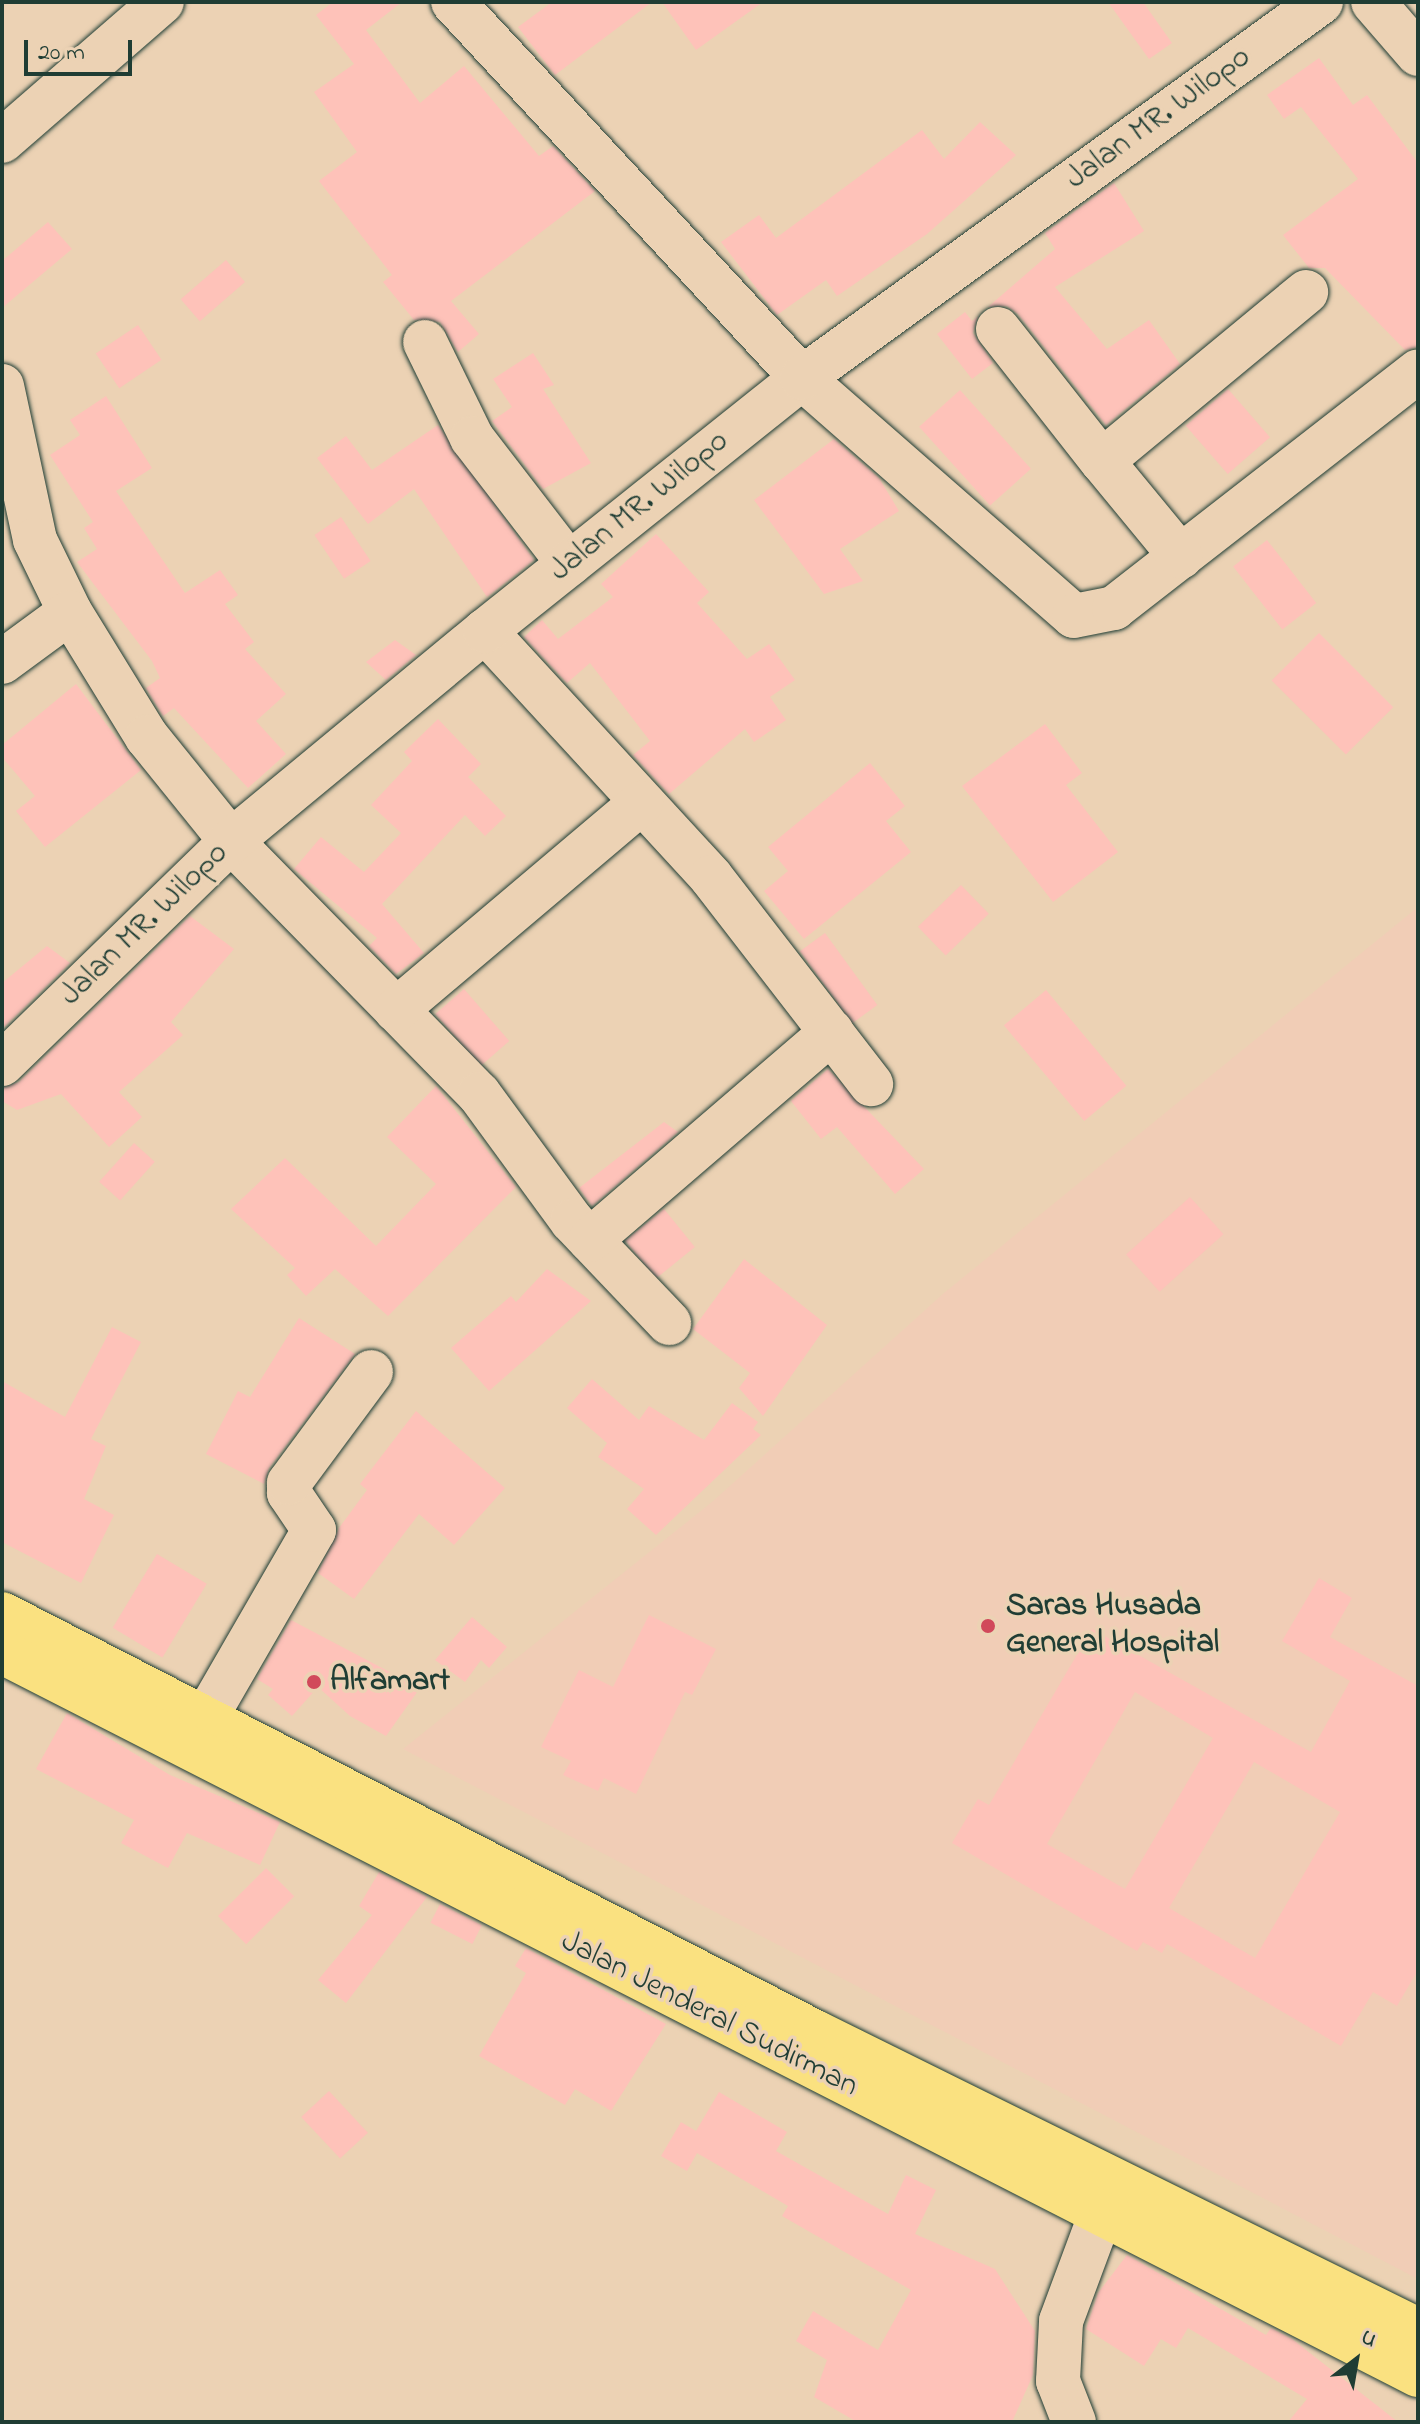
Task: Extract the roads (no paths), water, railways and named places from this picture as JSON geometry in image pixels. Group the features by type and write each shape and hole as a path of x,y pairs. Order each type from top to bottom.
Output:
{"main road":[{"name":"Jalan Jenderal Sudirman","path":"2,1614 205,1719 368,1820"},
{"name":"Jalan Jenderal Sudirman","path":"2,1652 368,1820 834,2061 1247,2267 1418,2375"},
{"name":"Jalan Jenderal Sudirman","path":"834,2061 1100,2216 1418,2330"}],"street":[{"path":"2,141 162,2"},
{"path":"453,2 802,378 1064,611 1086,619 1103,615 1418,371"},
{"name":"Jalan MR. Wilopo","path":"2,1064 231,841 485,631 802,378 1321,2"},
{"path":"1373,2 1418,54"},
{"path":"1102,461 1306,292"},
{"path":"998,329 1181,557"},
{"path":"425,342 472,438 569,564"},
{"path":"2,386 35,540 70,612 147,737 231,841 479,1094 590,1240 669,1323"},
{"path":"2,662 70,612"},
{"path":"485,631 711,877 871,1084"},
{"path":"396,1010 641,803"},
{"path":"590,1240 832,1032"},
{"path":"205,1719 314,1530 289,1493 289,1483 371,1372"},
{"path":"1074,2422 1058,2381 1061,2321 1100,2216"}],"place":[{"name":"Saras Husada General Hospital","path":"988,1626"},
{"name":"Alfamart","path":"314,1682"}]}
